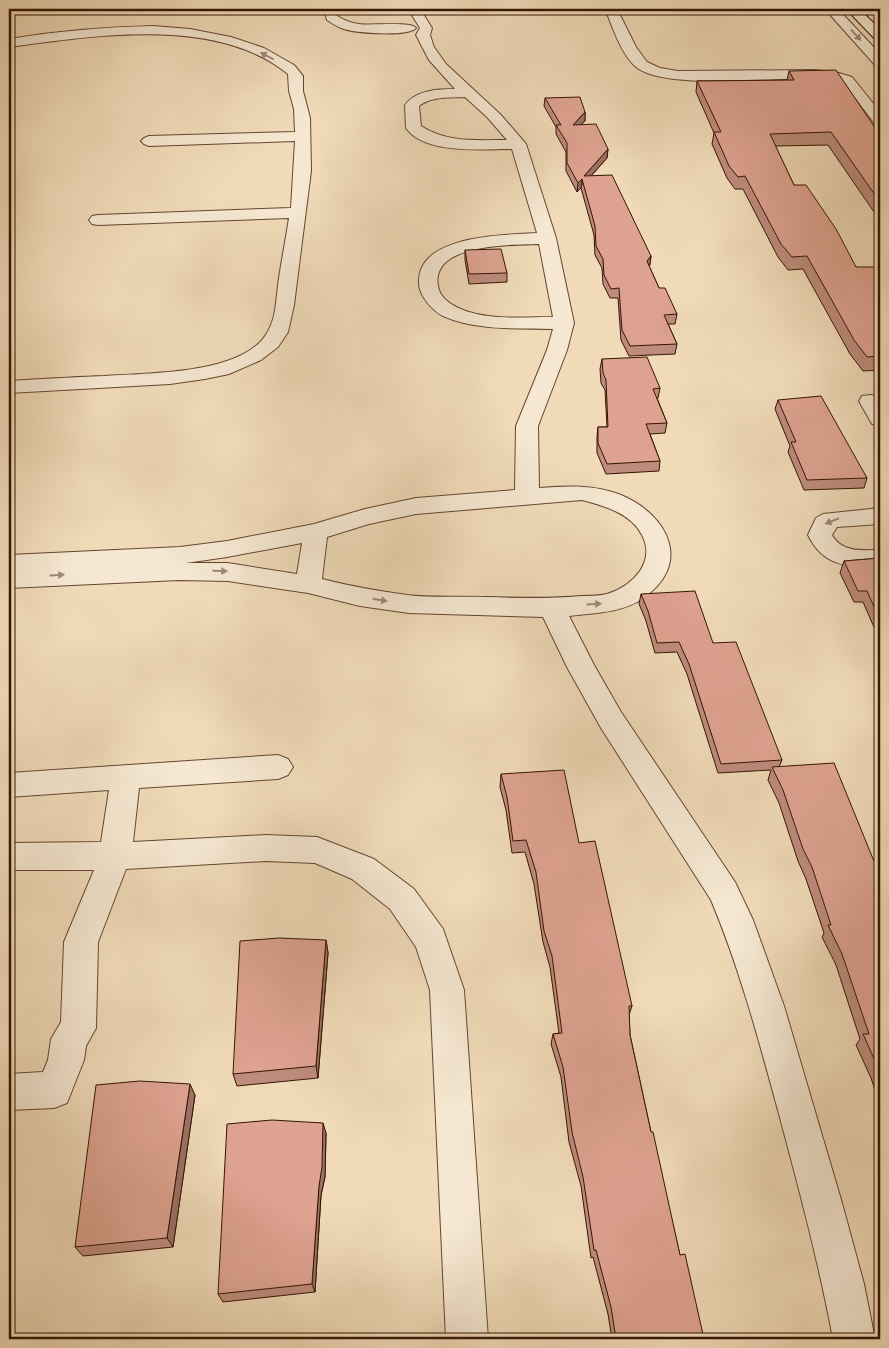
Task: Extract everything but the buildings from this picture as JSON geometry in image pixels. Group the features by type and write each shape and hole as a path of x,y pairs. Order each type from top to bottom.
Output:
{"street":[{"path":"334,9 331,17 345,24 369,28 426,28 414,9"},
{"path":"611,9 637,61 647,68 677,75 834,76 847,80 880,120"},
{"path":"831,9 880,62"},
{"path":"852,9 880,36"},
{"path":"412,27 436,60 466,93 488,110 510,132 518,144 547,238 564,323 557,350 527,426 527,496"},
{"path":"9,43 74,33 138,30 170,34 225,50 254,64"},
{"path":"9,50 87,38 170,34 200,35 250,48 289,68 296,74 298,81 290,86 300,102 303,136 298,212 284,307 278,330 270,343 256,355 236,365 182,377 9,387"},
{"path":"466,93 434,95 416,100 412,104 414,128 426,136 444,142 518,144"},
{"path":"149,141 303,136"},
{"path":"98,220 298,212"},
{"path":"547,238 468,244 452,250 439,258 431,268 427,279 429,291 437,302 449,312 464,317 482,320 564,323"},
{"path":"9,563 180,555 227,549 316,532 365,517 416,506 582,493 612,500 636,512 650,526 658,542 658,561 650,578 633,593 609,603 552,608 409,604 360,597 308,584 228,572 178,571 9,579"},
{"path":"880,516 831,520 825,524 820,535 827,548 844,557 854,559 880,558"},
{"path":"308,584 316,532"},
{"path":"552,608 581,667 611,720 724,892 735,916 769,1013 845,1286 854,1339"},
{"path":"9,785 278,767"},
{"path":"9,1092 54,1090 66,1060 69,1039 78,1028 81,942 115,856 126,777"},
{"path":"9,856 115,856 266,848 317,850 363,869 402,899 431,940 447,990 467,1339"}]}
